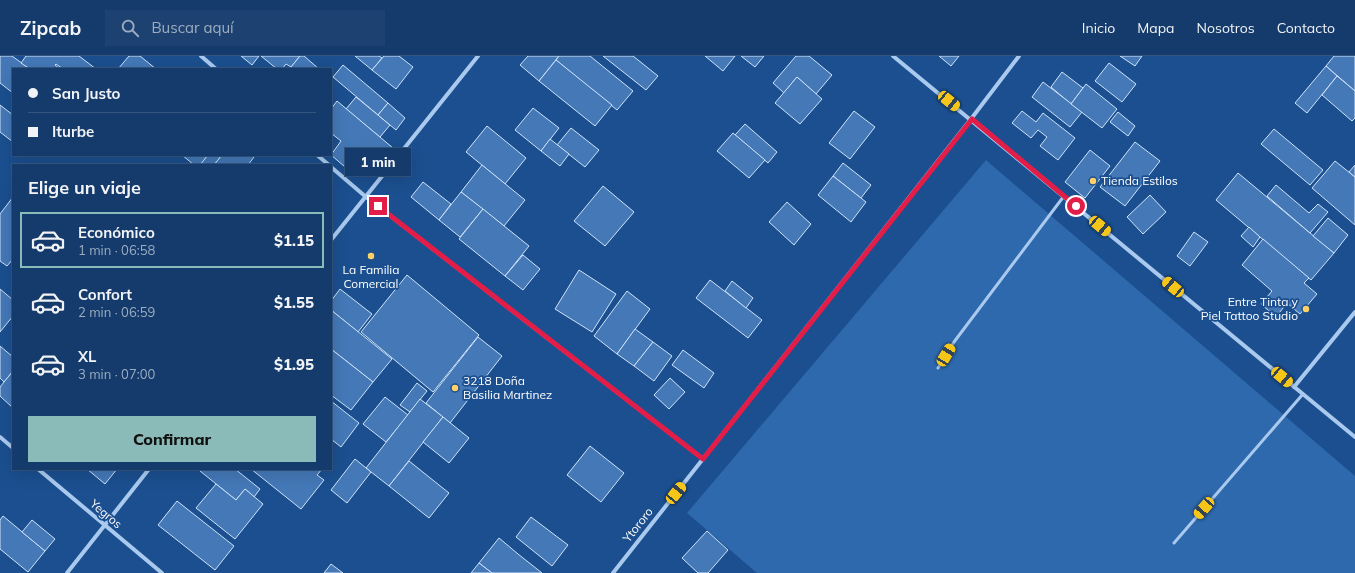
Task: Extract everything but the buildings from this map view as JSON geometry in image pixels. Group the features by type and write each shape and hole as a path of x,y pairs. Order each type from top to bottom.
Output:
{"street":[{"path":"201,56 215,68"},
{"path":"332,239 478,56"},
{"path":"893,56 972,119 1355,437"},
{"name":"Ytororo","path":"613,573 972,119 1019,56"},
{"path":"318,156 328,164"},
{"path":"332,168 366,197 703,459"},
{"path":"1294,387 1355,312"},
{"path":"0,437 12,447"},
{"name":"Yegros","path":"39,470 162,573"},
{"path":"66,573 148,470"}],"lane":[{"path":"938,368 954,342 1064,196"},
{"path":"1174,543 1303,394"}],"shaded area":[{"path":"986,160 1355,476 1355,573 757,573 687,513"}],"place":[{"name":"Tienda Estilos","path":"1093,181"},
{"name":"La Familia Comercial","path":"371,256"},
{"name":"Entre Tinta y Piel Tattoo Studio","path":"1306,309"},
{"name":"3218 Doña Basilia Martinez","path":"455,388"}],"route":[{"path":"378,206 703,459 972,119 1076,206"}]}
